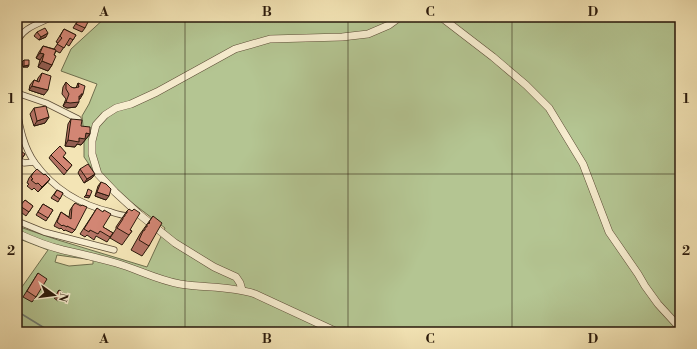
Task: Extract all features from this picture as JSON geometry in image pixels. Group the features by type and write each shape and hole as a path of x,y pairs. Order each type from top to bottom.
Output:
{"street":[{"path":"17,42 25,31 52,17"},
{"path":"242,290 236,277 214,267 175,243 140,215 98,174 92,154 92,141 96,125 105,115 116,108 131,104 157,92 235,49 270,39 342,37 368,34 389,26 400,17"},
{"path":"441,17 515,76 548,108 583,164 609,232 658,304 680,328"},
{"path":"17,93 46,103 78,119"},
{"path":"17,110 23,138 34,162 63,191 76,200 100,210 126,216 140,215"},
{"path":"17,159 24,162 34,162"},
{"path":"17,221 44,232 114,250"},
{"path":"17,233 38,243 123,265 144,274 179,284 242,290 255,294 337,332"}],"green space":[{"path":"106,17 680,17 680,332 17,332 17,294 48,250 17,238 17,226 147,267 165,228 97,176 84,157 82,116 89,104 97,84 61,71 71,49","holes":["57,255 93,260 93,264 69,266 55,262"]}],"building":[{"path":"81,17 90,18 85,28 76,24"},
{"path":"45,28 48,33 41,37 37,32"},
{"path":"64,29 76,35 73,40 70,38 64,48 57,44 62,38 60,36"},
{"path":"43,46 56,50 54,55 56,56 52,65 42,61 44,54 40,53"},
{"path":"24,60 29,60 29,65 24,66"},
{"path":"42,73 51,76 48,90 32,86 34,80 39,82"},
{"path":"66,82 74,88 79,87 78,83 85,86 83,94 79,96 79,102 66,102 69,94 66,89"},
{"path":"46,106 49,117 37,121 34,108"},
{"path":"17,114 21,125 17,126"},
{"path":"71,119 82,120 81,126 90,127 90,134 86,133 85,139 79,138 79,142 68,140"},
{"path":"17,145 25,154 17,163"},
{"path":"60,146 66,153 63,157 72,165 67,171 51,155"},
{"path":"88,164 95,174 87,179 80,169"},
{"path":"37,169 50,179 42,187 38,183 36,184 31,180 33,179 31,177 33,173"},
{"path":"17,180 22,183 17,190"},
{"path":"101,182 106,184 111,189 109,196 97,192"},
{"path":"88,189 92,191 90,196 86,195"},
{"path":"57,190 63,193 60,199 54,195"},
{"path":"25,200 33,206 29,212 20,206"},
{"path":"75,203 87,207 75,230 67,226 62,226 57,222 61,212 71,219 72,207"},
{"path":"43,204 53,210 48,218 38,212"},
{"path":"97,208 103,212 104,210 111,214 103,227 113,233 110,237 100,231 98,234 84,229"},
{"path":"129,209 132,211 134,209 140,213 130,230 132,231 129,235 117,228"},
{"path":"153,216 162,223 149,246 139,240 143,231 145,230 145,227 147,227 147,224 150,223 149,222"},
{"path":"38,273 47,279 36,297 27,291"},
{"path":"59,290 63,293 59,299 55,297"}],"waterway":[{"path":"20,313 51,332"}]}
